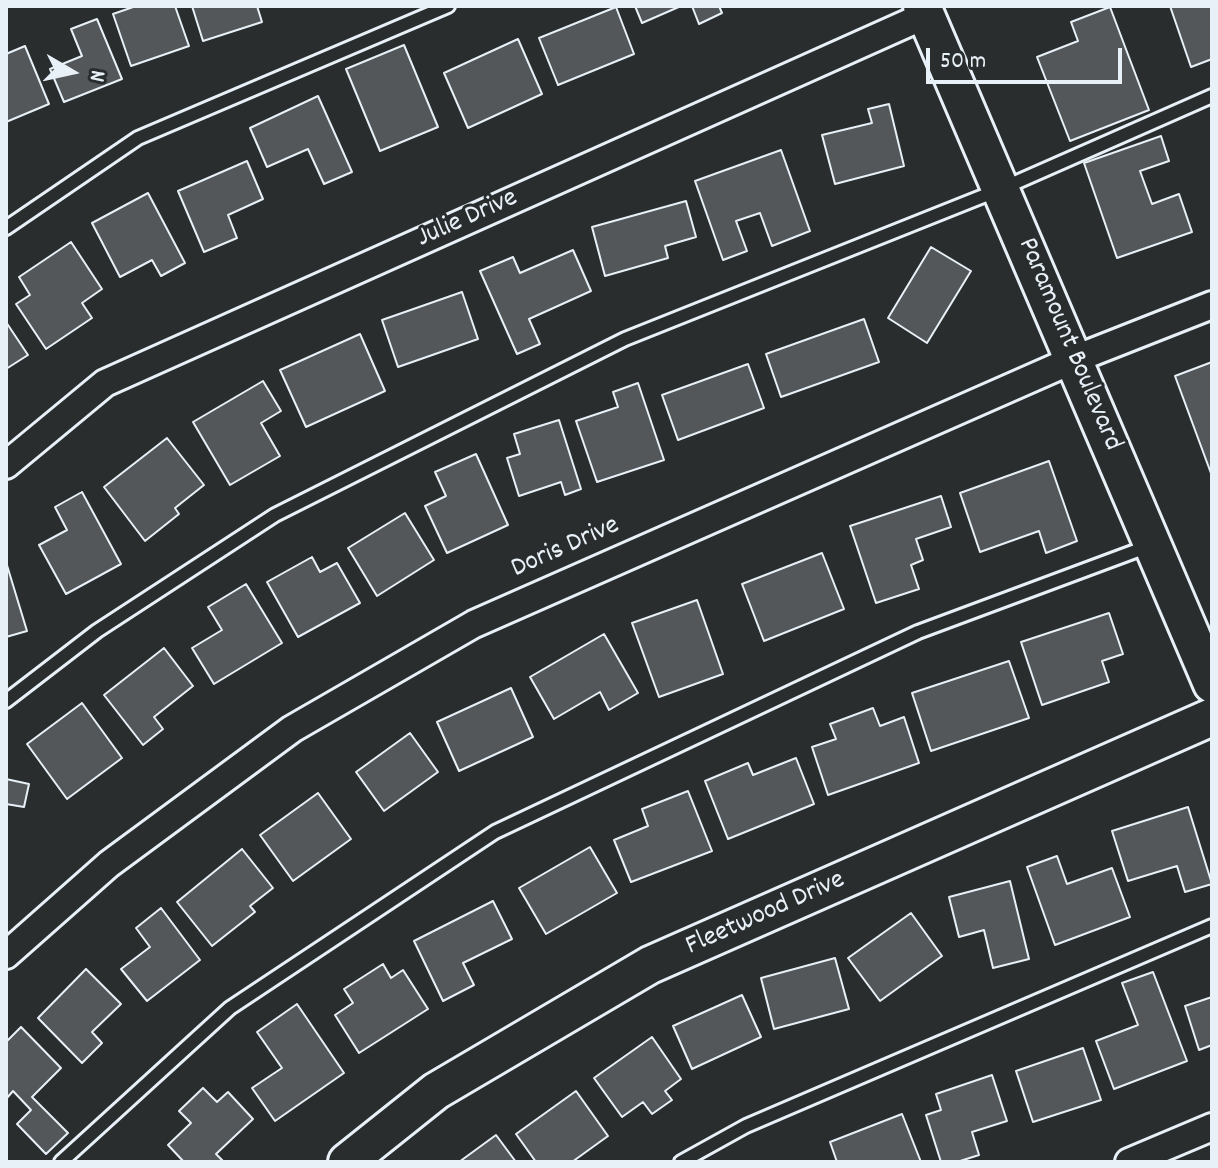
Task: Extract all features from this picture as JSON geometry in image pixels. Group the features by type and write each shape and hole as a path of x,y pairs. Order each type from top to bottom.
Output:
{"street":[{"name":"Paramount Boulevard","path":"932,9 1001,189 1212,684"},
{"name":"Julie Drive","path":"6,465 105,383 932,9"},
{"name":"Doris Drive","path":"6,955 109,864 292,729 474,624 1075,359 1212,305"},
{"name":"Fleetwood Drive","path":"347,1162 436,1091 650,965 1212,717"},
{"path":"1129,1162 1212,1127"}],"lane":[{"path":"6,228 138,138 448,6"},
{"path":"6,701 97,631 275,515 625,339 1001,189 1212,96"},
{"path":"61,1162 230,1008 495,832 918,632 1153,544"},
{"path":"681,1162 746,1126 1212,926"}],"building":[{"path":"136,6 175,6 189,46 131,66 113,14"},
{"path":"192,6 257,6 262,22 203,41"},
{"path":"635,6 681,6 642,23"},
{"path":"692,6 719,6 722,13 699,24"},
{"path":"1170,6 1212,6 1212,59 1191,67"},
{"path":"616,7 634,54 558,85 539,38"},
{"path":"1110,7 1149,110 1070,141 1037,57 1078,41 1071,22"},
{"path":"97,19 122,79 64,102 50,69 82,56 71,29"},
{"path":"518,39 542,94 468,128 444,73"},
{"path":"404,45 438,127 380,151 346,69"},
{"path":"25,46 49,104 6,122 6,54"},
{"path":"318,96 352,172 324,184 308,149 267,167 250,128"},
{"path":"889,104 904,166 835,184 822,135 872,123 868,109"},
{"path":"1161,136 1169,161 1140,171 1152,204 1179,194 1192,232 1117,258 1084,163"},
{"path":"781,150 810,231 772,246 760,213 736,221 747,251 723,260 695,181"},
{"path":"247,161 263,199 228,215 237,238 204,252 178,191"},
{"path":"148,193 185,263 161,276 152,260 120,277 92,223"},
{"path":"686,201 696,237 665,246 668,258 605,276 592,227"},
{"path":"71,242 102,289 82,303 92,318 46,349 16,304 30,295 19,277"},
{"path":"931,247 971,271 927,343 888,318"},
{"path":"573,250 591,291 529,319 540,344 517,354 480,271 513,257 520,273"},
{"path":"462,292 478,339 398,367 382,320"},
{"path":"864,319 879,362 781,397 766,354"},
{"path":"6,322 28,355 6,369"},
{"path":"360,334 385,391 306,427 280,370"},
{"path":"1212,362 1212,476 1175,376"},
{"path":"748,364 764,408 678,440 662,395"},
{"path":"263,381 281,411 261,423 280,456 230,485 193,422"},
{"path":"638,383 664,460 597,482 576,421 618,407 613,392"},
{"path":"559,420 581,489 565,495 561,482 519,496 507,458 520,454 514,434"},
{"path":"167,438 204,485 175,508 179,514 145,541 104,487"},
{"path":"476,454 508,525 447,553 425,506 446,496 435,472"},
{"path":"1049,461 1077,541 1046,553 1039,531 980,552 960,493"},
{"path":"82,492 121,564 66,594 39,545 67,530 55,507"},
{"path":"941,496 951,527 916,539 923,560 911,565 919,589 876,603 850,526"},
{"path":"405,513 434,560 377,596 348,548"},
{"path":"822,553 844,609 764,641 742,584"},
{"path":"312,557 320,572 337,563 360,603 298,637 267,582"},
{"path":"6,562 27,631 6,637"},
{"path":"246,584 282,643 214,684 192,648 222,630 208,607"},
{"path":"697,600 723,674 659,697 632,623"},
{"path":"1109,613 1123,654 1102,661 1109,682 1042,705 1021,642"},
{"path":"604,634 638,693 609,710 600,692 554,719 530,677"},
{"path":"164,648 193,686 154,717 163,729 143,745 104,695"},
{"path":"1009,661 1029,718 931,751 912,693"},
{"path":"511,688 533,737 459,771 437,722"},
{"path":"82,703 122,758 67,799 27,744"},
{"path":"873,708 880,726 904,717 919,763 828,795 812,747 836,739 830,724"},
{"path":"410,733 438,772 384,811 356,772"},
{"path":"796,758 814,804 728,839 705,781 748,763 753,775"},
{"path":"6,779 29,784 24,807 6,804"},
{"path":"688,791 712,851 631,882 614,840 648,826 642,809"},
{"path":"318,793 351,839 293,881 260,835"},
{"path":"1188,807 1212,884 1185,892 1177,866 1128,881 1112,831"},
{"path":"590,847 617,893 546,934 519,888"},
{"path":"242,849 273,888 250,906 255,912 212,946 177,902"},
{"path":"1057,856 1067,884 1112,868 1130,917 1055,945 1027,867"},
{"path":"1010,881 1029,959 993,968 984,930 959,937 949,897"},
{"path":"493,901 512,939 463,963 474,985 443,1001 414,941"},
{"path":"161,908 200,960 147,1001 121,969 150,947 136,928"},
{"path":"911,913 942,956 880,1001 848,958"},
{"path":"835,958 849,1009 774,1029 761,978"},
{"path":"383,964 391,978 403,970 428,1009 359,1053 335,1015 353,1003 344,989"},
{"path":"86,969 121,1004 92,1032 102,1043 82,1063 38,1018"},
{"path":"1153,972 1187,1061 1114,1089 1096,1041 1138,1025 1122,983"},
{"path":"742,995 761,1037 692,1069 673,1026"},
{"path":"1212,997 1212,1045 1199,1050 1185,1006"},
{"path":"297,1004 344,1073 275,1121 252,1088 282,1068 257,1032"},
{"path":"21,1027 61,1068 32,1097 68,1133 46,1154 17,1124 31,1110 13,1091 6,1099 6,1042"},
{"path":"652,1037 681,1079 665,1091 672,1100 652,1114 643,1102 622,1117 594,1078"},
{"path":"1083,1048 1101,1100 1033,1122 1016,1071"},
{"path":"992,1075 1007,1121 972,1132 979,1155 957,1162 941,1162 926,1115 941,1110 936,1094"},
{"path":"203,1088 217,1102 228,1092 253,1119 216,1154 224,1162 184,1162 168,1145 191,1123 179,1111"},
{"path":"576,1091 608,1136 572,1162 536,1162 516,1134"},
{"path":"902,1114 921,1162 837,1162 830,1142"},
{"path":"496,1135 516,1162 459,1162"}]}
